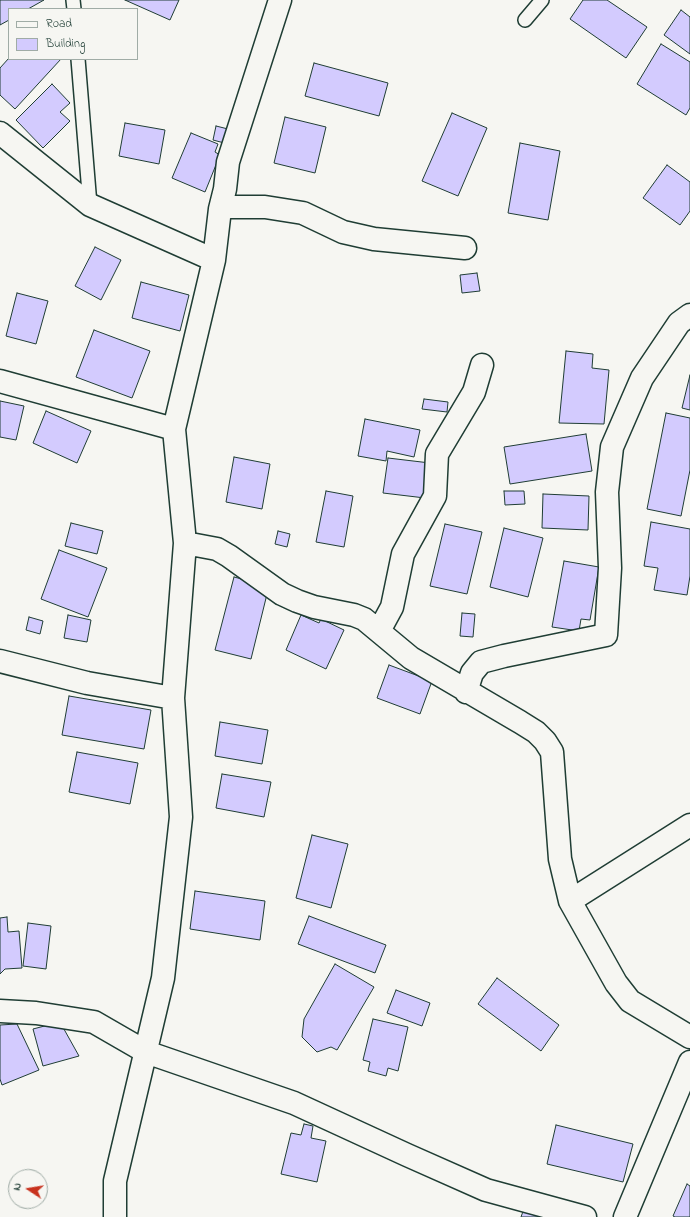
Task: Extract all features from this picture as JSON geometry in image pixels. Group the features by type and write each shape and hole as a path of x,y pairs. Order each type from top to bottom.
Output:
{"street":[{"path":"115,1217 115,1181 163,978 181,817 172,698 185,543 174,429 214,260 220,209 225,189 228,162 280,0"},
{"path":"0,133 90,206 214,260"},
{"path":"220,209 230,207 265,207 303,214 343,232 374,238 465,248"},
{"path":"466,692 472,673 481,662 606,635 610,568 607,492 612,447 642,378 679,323 690,314"},
{"path":"379,631 392,607 403,554 435,496 437,454 474,392 482,365"},
{"path":"0,381 174,429"},
{"path":"185,543 218,549 282,594 314,607 354,615 364,619 411,658 466,692 536,732 545,741 552,752 560,859 570,901 616,983 630,1001 690,1037"},
{"path":"0,661 87,683 172,698"},
{"path":"570,901 690,825"},
{"path":"0,1011 36,1013 94,1022 146,1052 294,1103 486,1190 585,1217"},
{"path":"625,1217 690,1062"}],"lane":[{"path":"525,20 542,0"},
{"path":"78,60 90,206"}],"building":[{"path":"0,0 44,0 30,8 8,8 8,21 0,25"},
{"path":"125,0 179,0 170,20"},
{"path":"583,0 607,0 647,27 626,58 570,19"},
{"path":"681,10 690,17 690,54 664,35"},
{"path":"661,44 690,62 690,108 686,115 637,84"},
{"path":"8,59 60,60 15,109 0,95 0,68"},
{"path":"314,63 388,83 379,116 305,96"},
{"path":"52,84 70,103 60,112 70,121 43,148 16,120"},
{"path":"452,113 487,128 458,196 422,181"},
{"path":"285,117 326,127 315,173 274,163"},
{"path":"125,123 165,130 159,164 119,156"},
{"path":"216,126 232,130 228,144 213,140"},
{"path":"191,133 218,144 215,152 220,155 205,192 172,178"},
{"path":"520,143 560,151 548,220 508,213"},
{"path":"667,165 690,182 690,211 680,225 643,198"},
{"path":"95,247 121,260 101,300 75,286"},
{"path":"477,273 480,291 462,293 460,275"},
{"path":"141,282 189,295 180,331 132,318"},
{"path":"17,293 48,301 36,344 6,336"},
{"path":"94,330 150,351 132,398 76,377"},
{"path":"566,351 593,354 592,368 609,370 604,424 559,423"},
{"path":"690,375 690,410 682,408"},
{"path":"424,399 448,402 447,412 422,409"},
{"path":"0,401 24,406 16,440 0,437"},
{"path":"46,411 91,431 77,463 33,443"},
{"path":"666,413 690,418 690,470 681,516 647,509"},
{"path":"365,419 420,430 414,457 387,451 386,461 358,456"},
{"path":"586,434 592,471 510,484 504,447"},
{"path":"234,457 270,464 262,509 226,502"},
{"path":"388,458 430,463 425,498 383,493"},
{"path":"326,491 353,496 344,547 316,542"},
{"path":"504,491 524,491 525,504 505,505"},
{"path":"543,494 589,496 588,530 542,528"},
{"path":"651,522 690,529 690,576 687,595 654,590 658,568 644,566"},
{"path":"71,523 103,531 97,554 65,546"},
{"path":"445,524 482,532 467,594 430,586"},
{"path":"504,528 543,538 528,597 490,587"},
{"path":"278,531 290,534 287,547 275,544"},
{"path":"59,550 107,568 88,617 41,599"},
{"path":"564,561 599,567 590,620 581,619 579,631 552,627"},
{"path":"234,577 269,586 251,659 215,650"},
{"path":"462,613 475,614 473,637 460,636"},
{"path":"68,615 91,620 87,642 64,638"},
{"path":"301,615 319,623 321,619 344,630 326,669 286,650"},
{"path":"29,617 43,621 40,634 26,630"},
{"path":"389,665 432,681 420,714 377,698"},
{"path":"69,696 151,710 144,749 62,735"},
{"path":"220,722 268,730 262,764 215,756"},
{"path":"77,752 138,763 130,804 69,792"},
{"path":"222,774 271,782 264,817 216,808"},
{"path":"312,835 348,844 331,908 296,898"},
{"path":"195,891 265,901 260,940 190,929"},
{"path":"309,916 386,945 375,973 298,944"},
{"path":"7,917 8,932 19,931 22,968 5,969 0,974 0,918"},
{"path":"28,923 51,926 46,969 23,966"},
{"path":"335,964 374,987 337,1050 331,1047 317,1052 302,1037 304,1019"},
{"path":"497,978 559,1025 541,1051 478,1004"},
{"path":"396,990 430,1003 422,1026 387,1013"},
{"path":"373,1019 408,1027 398,1071 388,1068 386,1076 368,1071 370,1062 363,1060"},
{"path":"60,1022 79,1056 43,1066 33,1029"},
{"path":"17,1024 39,1070 2,1085 0,1079 0,1025"},
{"path":"304,1124 313,1126 311,1138 326,1141 317,1182 281,1174 291,1133 301,1135"},
{"path":"556,1125 633,1144 623,1182 547,1164"},
{"path":"687,1184 690,1186 690,1217 675,1217 673,1216"},
{"path":"526,1203 561,1217 521,1217"}]}
